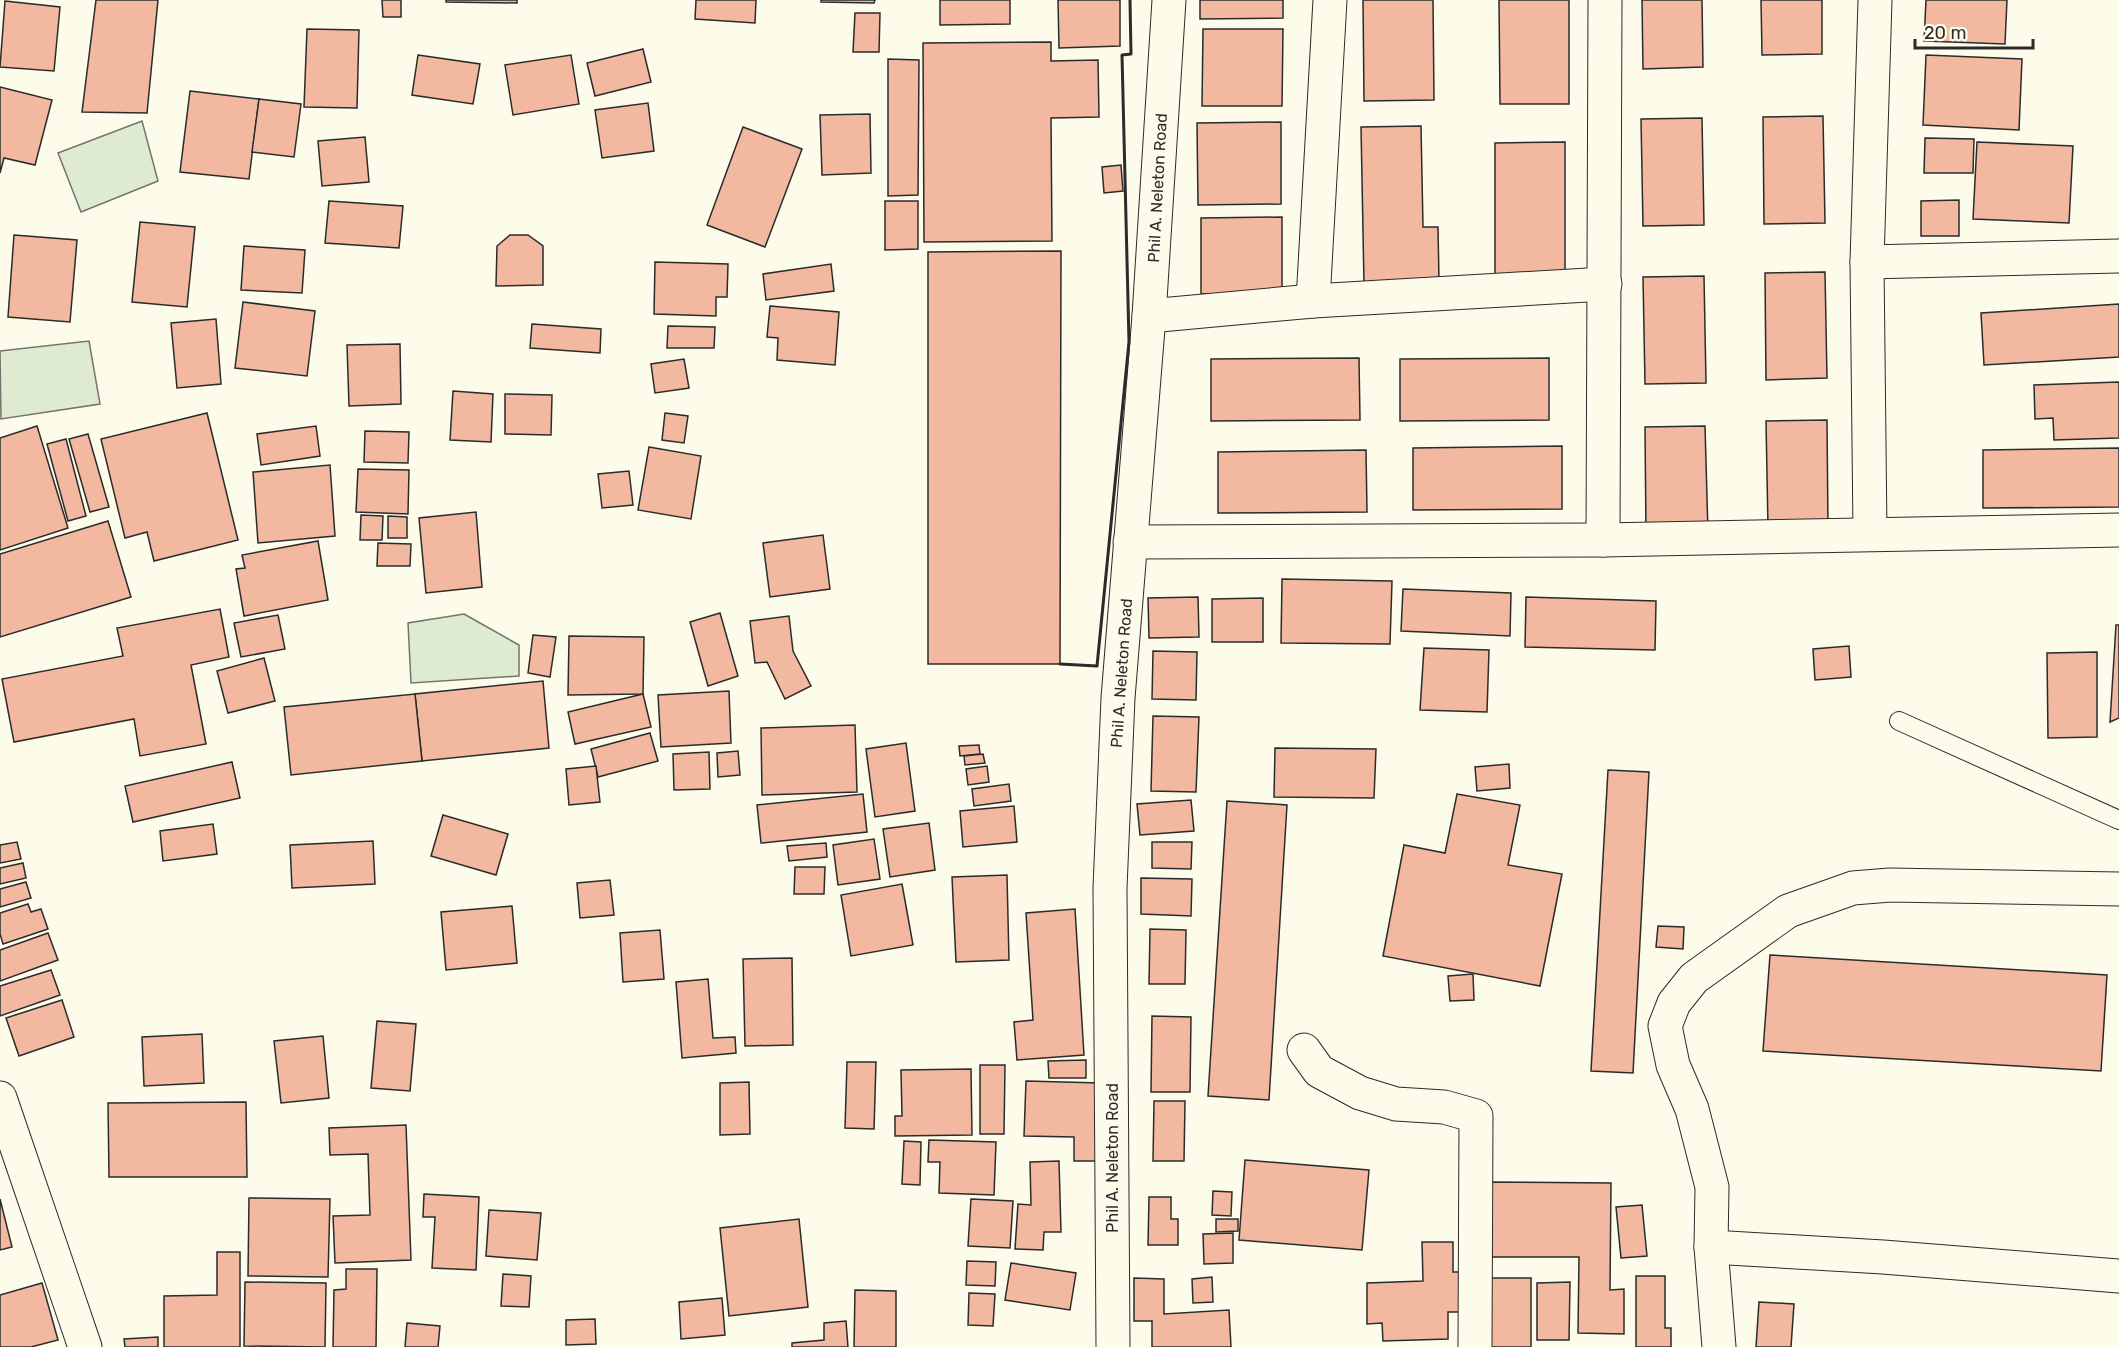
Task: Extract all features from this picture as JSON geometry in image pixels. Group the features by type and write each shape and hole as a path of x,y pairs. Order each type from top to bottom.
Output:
{"street":[{"name":"Phil A. Neleton Road","path":"1113,1347 1110,888 1118,698 1149,316 1169,0"},
{"path":"1314,302 1330,0"},
{"path":"1603,540 1605,0"},
{"path":"1870,533 1867,262 1875,0"},
{"path":"1867,262 2119,256"},
{"path":"1149,316 1314,302 1605,284"},
{"path":"1130,542 1603,540 1870,533 2119,530"},
{"path":"1719,1347 1711,1247 1712,1187 1692,1109 1673,1065 1665,1026 1674,1003 1694,978 1788,911 1853,888 1890,885 2119,889"},
{"path":"1304,1050 1319,1071 1360,1093 1396,1104 1444,1107 1476,1116 1474,1347"},
{"path":"0,1098 85,1347"},
{"path":"1711,1247 1883,1257 2119,1276"}],"lane":[{"path":"1899,721 2119,820"}],"green space":[{"path":"142,121 158,181 81,212 58,153"},
{"path":"89,341 100,404 1,419 0,351"},
{"path":"464,614 519,645 519,676 411,683 408,623"}],"building":[{"path":"96,0 158,0 147,113 82,112"},
{"path":"382,0 401,0 401,17 383,17"},
{"path":"446,0 517,0 517,3 446,2"},
{"path":"696,0 756,0 755,23 695,19"},
{"path":"821,0 875,0 874,3 821,2"},
{"path":"940,0 1010,0 1010,24 940,25"},
{"path":"1058,0 1120,0 1120,46 1059,48"},
{"path":"1200,0 1283,0 1283,18 1200,19"},
{"path":"1363,0 1433,0 1434,100 1364,101"},
{"path":"1499,0 1569,0 1569,104 1500,104"},
{"path":"1642,0 1702,0 1703,67 1643,69"},
{"path":"1761,0 1822,0 1822,54 1762,55"},
{"path":"1926,0 2007,0 2005,44 1924,41"},
{"path":"5,1 60,7 54,71 0,67"},
{"path":"855,13 880,13 879,52 853,52"},
{"path":"307,29 359,30 357,108 304,107"},
{"path":"1203,29 1283,29 1282,106 1202,106"},
{"path":"1051,42 1051,61 1098,60 1099,117 1051,118 1052,241 924,242 923,43"},
{"path":"643,49 651,82 595,96 587,63"},
{"path":"418,55 480,64 473,104 412,95"},
{"path":"571,55 579,104 513,115 505,65"},
{"path":"1926,55 2022,59 2019,130 1923,125"},
{"path":"888,59 919,60 918,195 888,196"},
{"path":"0,87 52,100 35,165 4,158 0,173"},
{"path":"190,91 259,99 249,179 180,172"},
{"path":"259,99 301,104 294,157 252,152"},
{"path":"648,103 654,151 602,158 595,110"},
{"path":"870,114 871,173 822,175 820,115"},
{"path":"1823,116 1825,223 1764,224 1763,117"},
{"path":"1702,118 1704,225 1643,226 1641,119"},
{"path":"1281,122 1281,204 1198,205 1197,123"},
{"path":"1421,126 1423,227 1438,227 1439,281 1364,284 1361,127"},
{"path":"743,127 802,149 765,247 707,225"},
{"path":"365,137 369,182 322,186 318,141"},
{"path":"1925,138 1974,139 1973,173 1924,173"},
{"path":"1565,142 1565,284 1495,285 1495,143"},
{"path":"1977,142 2073,146 2069,223 1973,219"},
{"path":"1121,165 1123,191 1104,193 1102,167"},
{"path":"1959,200 1959,236 1921,236 1921,201"},
{"path":"329,201 403,206 399,248 325,243"},
{"path":"885,201 918,201 918,249 885,250"},
{"path":"1282,217 1282,293 1201,294 1201,218"},
{"path":"140,222 195,227 187,307 132,302"},
{"path":"14,235 77,240 70,322 8,317"},
{"path":"510,235 528,235 543,246 543,285 496,286 497,246"},
{"path":"244,246 305,250 302,293 241,290"},
{"path":"1061,251 1060,664 928,664 928,252"},
{"path":"655,262 728,264 727,297 716,297 716,316 654,314"},
{"path":"831,264 834,291 766,300 763,274"},
{"path":"1825,272 1827,378 1766,380 1765,273"},
{"path":"1704,276 1706,383 1645,384 1643,277"},
{"path":"243,302 315,311 307,376 235,368"},
{"path":"2119,304 2119,357 1984,365 1981,313"},
{"path":"770,306 839,312 835,365 777,360 778,338 767,337"},
{"path":"216,319 221,384 177,388 171,323"},
{"path":"532,324 601,329 600,353 530,348"},
{"path":"668,326 715,327 714,348 667,348"},
{"path":"400,344 401,404 349,406 347,345"},
{"path":"1359,358 1360,420 1211,421 1211,359"},
{"path":"1549,358 1549,420 1400,421 1400,359"},
{"path":"684,359 689,388 655,393 651,364"},
{"path":"2119,382 2119,438 2054,440 2053,418 2035,419 2034,385"},
{"path":"453,391 493,394 491,442 450,440"},
{"path":"505,394 552,395 551,435 505,434"},
{"path":"207,413 238,540 154,561 147,532 125,538 101,439"},
{"path":"665,413 688,416 684,443 662,440"},
{"path":"1827,420 1828,527 1768,528 1766,421"},
{"path":"37,426 68,528 0,550 0,438"},
{"path":"316,426 320,456 261,465 257,434"},
{"path":"1705,426 1708,533 1646,534 1645,427"},
{"path":"365,431 409,432 408,463 364,462"},
{"path":"88,434 109,507 90,512 69,439"},
{"path":"66,439 86,516 68,521 47,444"},
{"path":"1562,446 1562,509 1413,510 1413,448"},
{"path":"649,447 701,456 691,519 638,510"},
{"path":"2119,448 2119,507 1983,508 1983,450"},
{"path":"1366,450 1367,512 1218,513 1218,452"},
{"path":"330,465 335,536 258,543 253,472"},
{"path":"358,469 409,470 408,514 356,512"},
{"path":"629,471 633,505 602,508 598,474"},
{"path":"476,512 482,587 426,593 419,518"},
{"path":"361,515 383,516 382,540 360,540"},
{"path":"388,516 407,517 407,538 388,538"},
{"path":"108,521 131,597 0,637 0,554"},
{"path":"823,535 830,589 770,597 763,543"},
{"path":"318,541 328,600 244,616 236,569 245,568 242,555"},
{"path":"378,543 411,544 410,566 377,566"},
{"path":"1282,579 1392,581 1390,644 1281,643"},
{"path":"1403,589 1511,593 1510,636 1401,631"},
{"path":"1198,597 1199,637 1149,638 1148,598"},
{"path":"1526,597 1656,601 1655,650 1525,647"},
{"path":"1263,598 1263,642 1212,642 1212,599"},
{"path":"220,609 229,657 191,665 206,744 140,756 134,719 14,742 2,679 123,656 117,628"},
{"path":"720,613 738,676 708,686 690,622"},
{"path":"278,615 285,649 241,657 234,623"},
{"path":"789,616 793,651 811,686 785,699 767,662 755,663 750,621"},
{"path":"2116,625 2119,625 2119,718 2110,722"},
{"path":"533,635 556,637 550,677 528,673"},
{"path":"569,636 644,637 643,694 568,695"},
{"path":"1849,646 1851,677 1815,680 1813,649"},
{"path":"1424,648 1489,650 1487,712 1420,710"},
{"path":"1153,651 1197,652 1196,700 1152,699"},
{"path":"2097,652 2097,737 2048,738 2047,653"},
{"path":"264,658 275,701 228,713 217,671"},
{"path":"543,681 549,748 422,761 415,694"},
{"path":"729,691 731,743 661,747 658,695"},
{"path":"415,694 422,761 291,775 284,707"},
{"path":"643,694 651,727 575,744 568,712"},
{"path":"1153,716 1199,717 1196,792 1151,791"},
{"path":"855,725 857,792 762,795 761,728"},
{"path":"650,733 658,761 598,777 591,749"},
{"path":"906,743 915,811 875,817 866,749"},
{"path":"979,745 980,754 960,756 959,746"},
{"path":"1275,748 1376,749 1374,798 1274,797"},
{"path":"738,751 740,775 718,777 717,753"},
{"path":"709,752 710,789 674,790 673,754"},
{"path":"983,754 985,763 965,765 964,756"},
{"path":"232,762 240,798 133,822 125,786"},
{"path":"1509,764 1510,788 1477,791 1475,767"},
{"path":"596,766 600,802 569,805 566,769"},
{"path":"987,766 989,782 968,785 966,769"},
{"path":"1608,770 1649,772 1633,1073 1591,1071"},
{"path":"1009,784 1011,801 974,806 972,789"},
{"path":"863,794 867,832 761,843 757,805"},
{"path":"1457,794 1520,805 1508,865 1562,874 1540,986 1383,956 1404,845 1445,853"},
{"path":"1191,800 1194,831 1140,835 1137,804"},
{"path":"1227,801 1287,805 1269,1100 1208,1096"},
{"path":"1014,806 1017,842 963,847 960,811"},
{"path":"443,815 508,834 496,875 431,856"},
{"path":"929,823 935,870 890,877 883,829"},
{"path":"213,824 217,854 163,861 160,831"},
{"path":"874,839 880,879 838,885 833,845"},
{"path":"373,841 375,884 292,888 290,845"},
{"path":"17,842 21,859 0,863 0,845"},
{"path":"1152,842 1192,842 1191,869 1152,868"},
{"path":"826,843 827,857 789,861 787,846"},
{"path":"23,863 26,878 0,884 0,868"},
{"path":"795,867 825,867 824,894 794,894"},
{"path":"1007,875 1009,960 956,962 952,877"},
{"path":"1141,878 1192,879 1191,916 1141,914"},
{"path":"610,880 614,915 580,918 577,883"},
{"path":"26,882 31,898 0,907 0,889"},
{"path":"902,884 913,945 851,956 841,895"},
{"path":"28,904 31,912 41,909 48,929 3,944 0,934 0,913"},
{"path":"512,906 517,963 446,970 441,912"},
{"path":"1075,909 1084,1055 1017,1060 1014,1022 1033,1020 1026,913"},
{"path":"1658,926 1684,927 1683,949 1656,947"},
{"path":"1150,929 1186,930 1185,984 1149,984"},
{"path":"660,930 664,979 623,982 620,933"},
{"path":"48,933 58,960 0,981 0,950"},
{"path":"1770,955 2107,975 2101,1071 1763,1051"},
{"path":"792,958 793,1045 745,1046 743,959"},
{"path":"51,970 60,995 0,1016 0,986"},
{"path":"1473,974 1474,1000 1450,1001 1448,976"},
{"path":"708,979 713,1038 735,1037 736,1053 682,1058 676,982"},
{"path":"62,1000 74,1037 19,1056 6,1018"},
{"path":"1152,1016 1191,1017 1190,1092 1151,1092"},
{"path":"377,1021 416,1024 410,1091 371,1088"},
{"path":"202,1034 204,1083 144,1086 142,1037"},
{"path":"323,1036 329,1098 281,1103 274,1041"},
{"path":"1086,1060 1086,1078 1049,1078 1048,1061"},
{"path":"847,1062 876,1062 874,1129 845,1128"},
{"path":"980,1065 1005,1065 1004,1134 980,1134"},
{"path":"971,1069 972,1135 895,1136 895,1116 902,1116 901,1070"},
{"path":"1026,1081 1101,1083 1099,1161 1074,1161 1074,1137 1024,1136"},
{"path":"749,1082 750,1134 720,1135 720,1083"},
{"path":"1154,1101 1185,1101 1184,1161 1153,1161"},
{"path":"246,1102 247,1177 109,1177 108,1103"},
{"path":"406,1125 411,1260 335,1263 333,1216 370,1215 368,1154 330,1155 329,1128"},
{"path":"929,1140 996,1142 994,1195 939,1193 940,1162 928,1162"},
{"path":"904,1141 921,1142 920,1185 902,1184"},
{"path":"1245,1160 1369,1170 1362,1250 1239,1240"},
{"path":"1059,1161 1061,1232 1044,1232 1043,1250 1015,1249 1018,1204 1031,1205 1030,1162"},
{"path":"1487,1182 1611,1183 1610,1290 1624,1289 1624,1334 1578,1333 1579,1257 1486,1257"},
{"path":"1213,1191 1232,1192 1231,1216 1212,1215"},
{"path":"424,1194 479,1197 476,1270 432,1268 435,1217 423,1217"},
{"path":"1149,1197 1171,1197 1171,1219 1178,1219 1178,1245 1148,1245"},
{"path":"249,1198 330,1199 328,1277 248,1276"},
{"path":"0,1199 12,1247 0,1250"},
{"path":"971,1199 1013,1201 1010,1248 968,1246"},
{"path":"1642,1205 1647,1256 1621,1258 1616,1207"},
{"path":"489,1210 541,1213 537,1260 486,1256"},
{"path":"799,1219 808,1307 729,1316 720,1228"},
{"path":"1216,1219 1238,1219 1238,1231 1216,1232"},
{"path":"1233,1233 1233,1263 1204,1264 1203,1234"},
{"path":"1422,1242 1453,1242 1453,1272 1466,1272 1467,1312 1448,1312 1448,1339 1383,1341 1382,1323 1367,1324 1367,1283 1423,1281"},
{"path":"217,1252 240,1252 240,1347 164,1347 164,1296 217,1295"},
{"path":"967,1261 996,1262 995,1286 966,1285"},
{"path":"1011,1263 1076,1273 1070,1310 1005,1300"},
{"path":"346,1269 377,1269 376,1347 333,1347 334,1290 346,1289"},
{"path":"503,1274 531,1276 529,1307 501,1306"},
{"path":"1636,1276 1665,1276 1665,1328 1671,1328 1671,1347 1636,1347"},
{"path":"1212,1277 1213,1302 1193,1303 1192,1279"},
{"path":"1134,1278 1164,1279 1164,1314 1229,1310 1231,1347 1152,1347 1152,1321 1134,1321"},
{"path":"1491,1278 1531,1278 1531,1347 1491,1347"},
{"path":"245,1282 326,1283 325,1347 244,1346"},
{"path":"1570,1282 1569,1340 1537,1340 1537,1283"},
{"path":"42,1283 58,1340 31,1347 0,1347 0,1295"},
{"path":"855,1290 896,1291 896,1347 854,1347"},
{"path":"969,1293 995,1294 993,1326 968,1325"},
{"path":"722,1298 725,1335 681,1339 679,1302"},
{"path":"1759,1302 1794,1304 1791,1347 1756,1347"},
{"path":"595,1319 596,1344 566,1345 566,1320"},
{"path":"846,1321 848,1347 792,1347 792,1343 824,1340 824,1323"},
{"path":"407,1323 440,1326 438,1347 405,1347"},
{"path":"158,1337 158,1347 125,1347 124,1339"}],"wall":[{"path":"1060,664 1097,666 1129,342 1122,55 1131,54 1130,0"}]}
